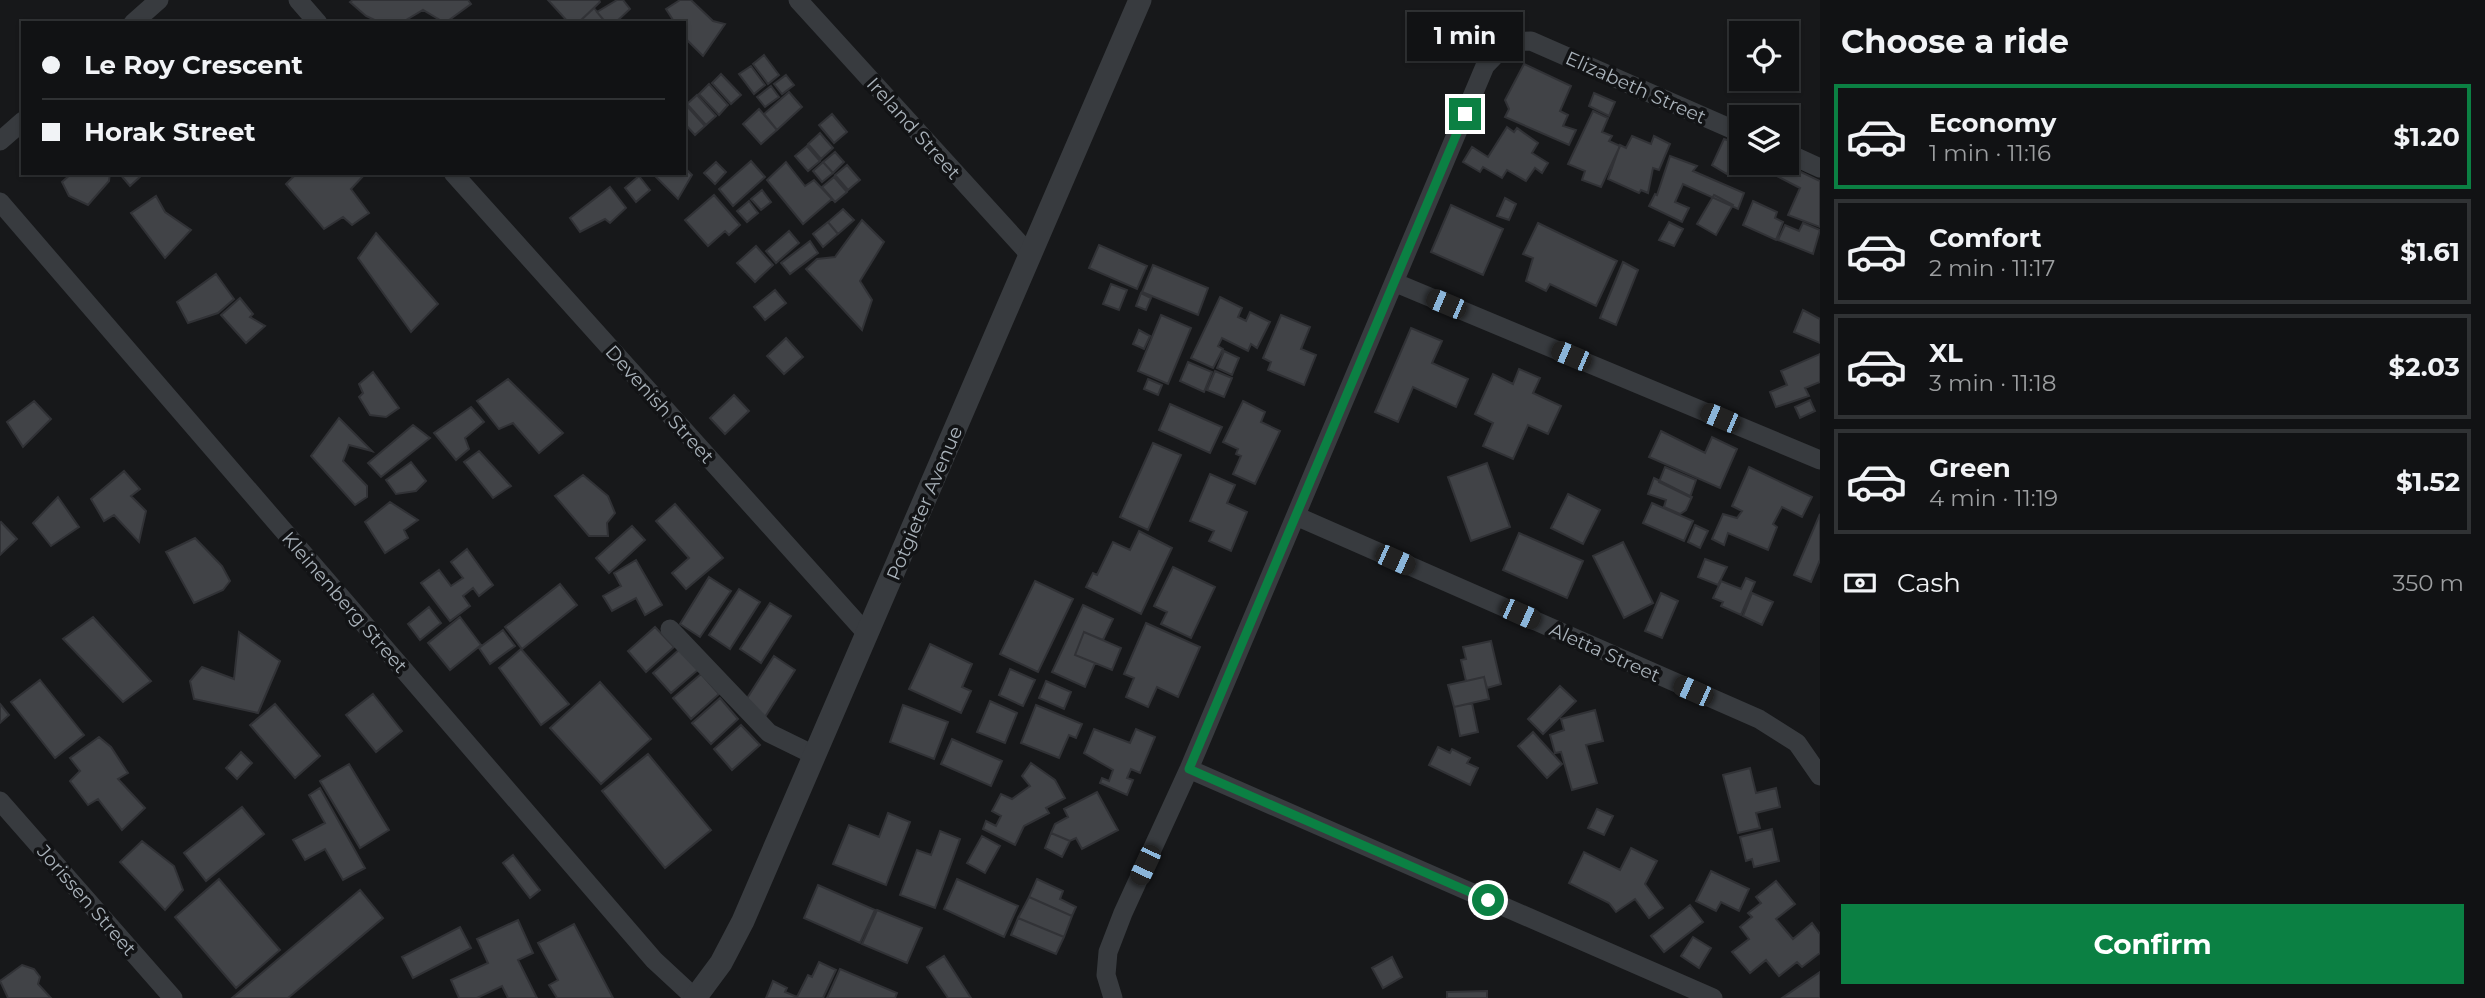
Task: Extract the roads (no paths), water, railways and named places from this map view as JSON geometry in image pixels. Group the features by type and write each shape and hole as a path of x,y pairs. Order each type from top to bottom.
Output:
{"street":[{"path":"135,21 159,0"},
{"path":"298,0 316,21"},
{"name":"Ireland Street","path":"798,0 1031,256"},
{"name":"Potgieter Avenue","path":"695,998 721,963 743,921 1140,0"},
{"name":"Elizabeth Street","path":"1396,283 1485,66 1508,42 1531,41 1729,128"},
{"path":"0,141 21,123"},
{"path":"1799,158 1820,167"},
{"name":"Devenish Street","path":"455,175 867,634"},
{"name":"Kleinenberg Street","path":"0,202 654,960 695,998"},
{"path":"1113,998 1106,975 1108,952 1396,283 1820,460"},
{"name":"Aletta Street","path":"1296,516 1767,723 1797,743 1820,776"},
{"path":"670,629 769,733 814,755"},
{"path":"1189,769 1713,998"},
{"name":"Jorissen Street","path":"0,801 173,998"}]}
